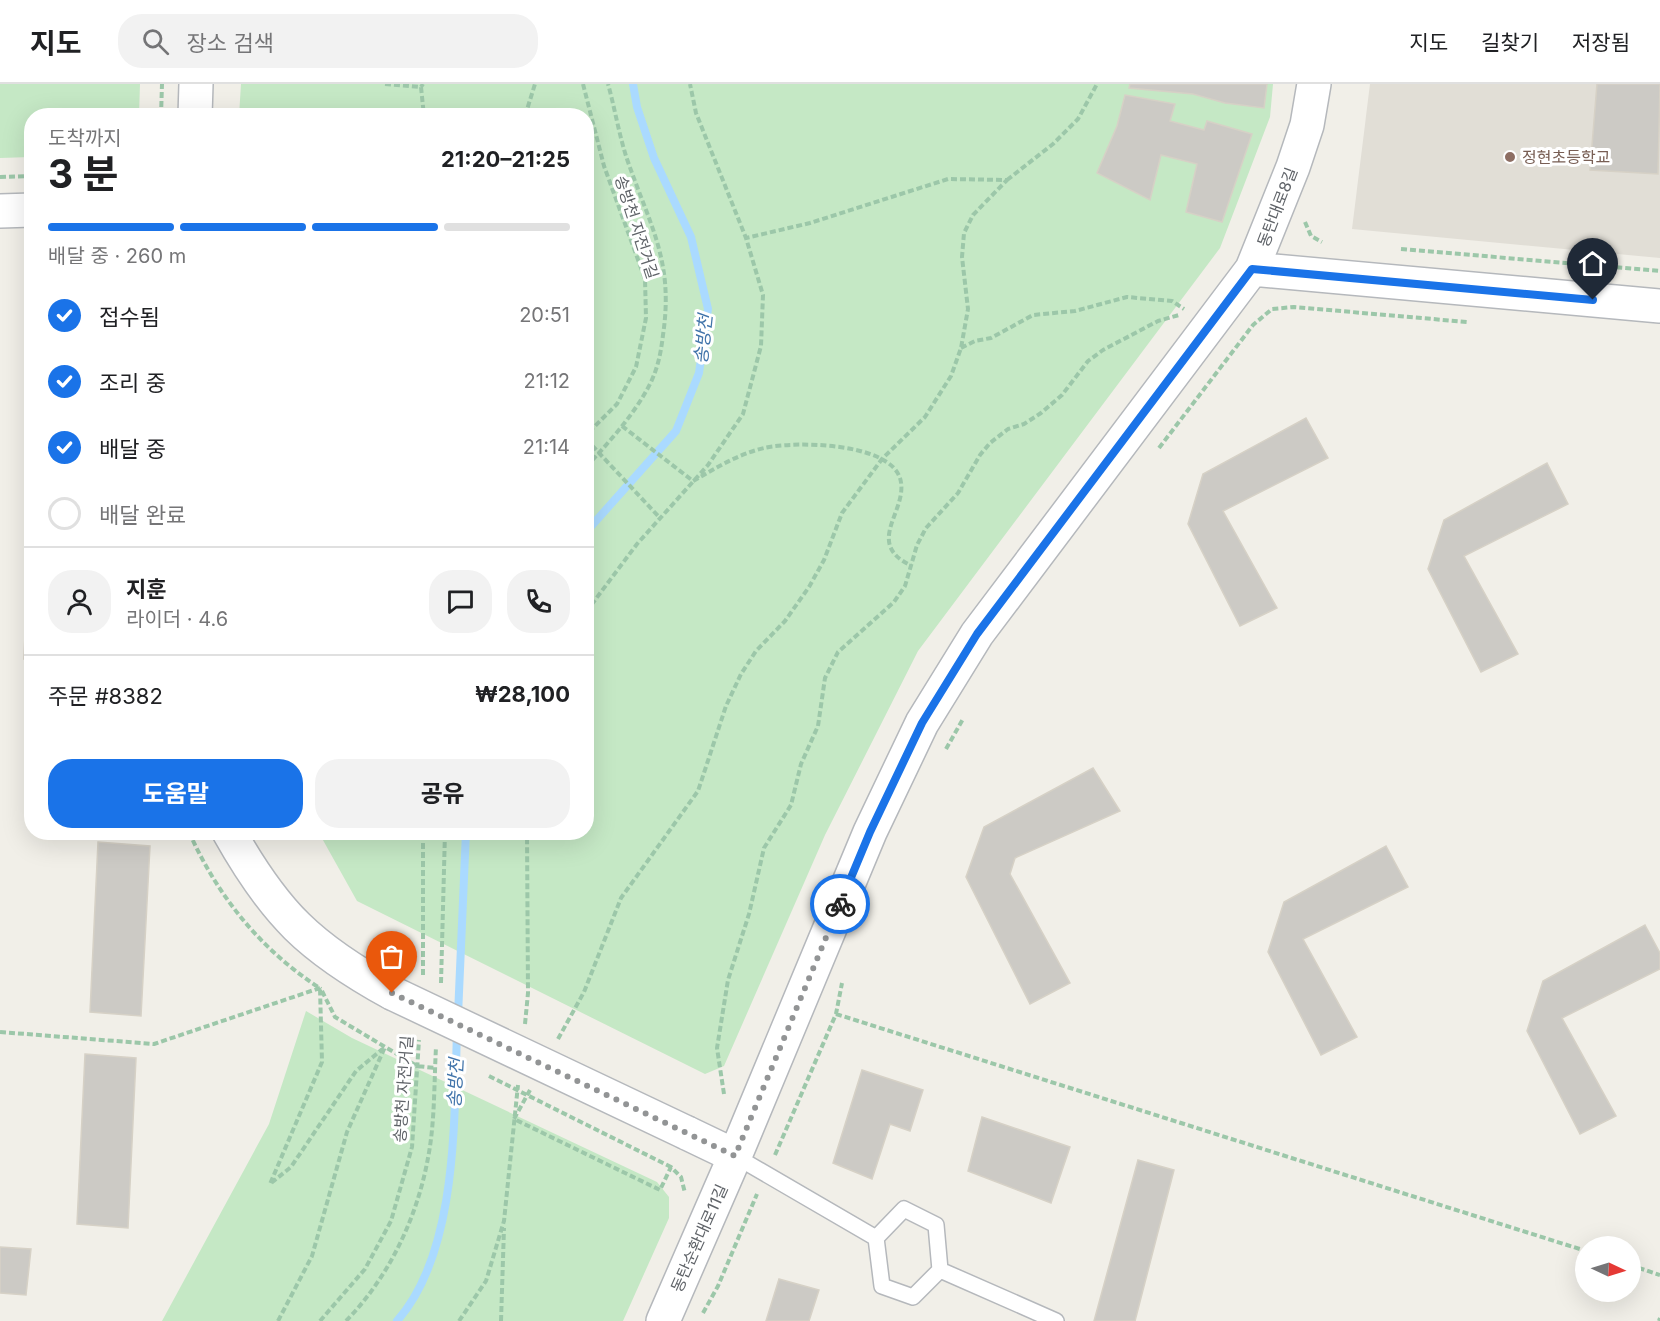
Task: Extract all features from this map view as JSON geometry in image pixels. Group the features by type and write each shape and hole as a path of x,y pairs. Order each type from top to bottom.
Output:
{"street":[{"path":"195,108 196,84"},
{"name":"동탄대로8길","path":"735,1156 870,832 922,723 977,634 1252,269 1293,167 1307,125 1314,84"},
{"path":"0,211 24,210"},
{"path":"1252,269 1660,306"},
{"path":"234,840 261,886 291,923 325,953 392,993 735,1156"},
{"name":"동탄순환대로11길","path":"663,1321 735,1156"}],"lane":[{"path":"735,1156 876,1238"},
{"path":"876,1238 904,1209 936,1225 940,1270"},
{"path":"876,1238 882,1286 913,1297 940,1270"},
{"path":"940,1270 1040,1318 1056,1321"}],"path":[{"path":"161,108 162,84"},
{"path":"385,84 422,86 423,108"},
{"path":"528,108 535,84"},
{"name":"송방천 자전거길","path":"583,84 590,108"},
{"path":"594,458 622,426 651,383 660,358 667,309 666,272 659,245 627,158 608,84"},
{"path":"594,601 660,518 708,465 743,414 761,346 763,295 746,238 696,113 690,84"},
{"path":"557,1041 584,992 621,898 699,791 726,706 741,674 756,651 785,621 809,587 824,560 842,513 882,459 925,417 951,376 961,348 968,309 962,257 964,233 973,215 1007,180 1053,144 1078,119 1097,84"},
{"name":"송방천 자전거길","path":"594,124 608,176 645,279 646,318 636,366 616,404 594,428"},
{"path":"0,177 24,177"},
{"path":"746,238 810,223 948,179 1007,180"},
{"path":"1305,212 1305,221 1311,236 1319,242 1331,243"},
{"path":"1400,249 1660,271"},
{"path":"724,1094 717,1048 721,1016 764,848 791,805 803,759 818,726 824,685 830,665 844,644 894,602 905,586 917,545 926,528 958,492 980,455 990,443 1008,429 1024,424 1041,413 1062,395 1088,361 1102,350 1158,321 1189,313 1172,301 1127,297 1075,311 1033,315 991,338 975,341 961,348"},
{"path":"1153,456 1253,325 1272,309 1294,307 1470,322"},
{"path":"622,426 693,481"},
{"path":"693,481 724,463 763,448 782,445 847,448 882,459 899,475 902,488 891,524 891,549 897,559 912,566"},
{"path":"594,447 660,518"},
{"path":"944,752 968,712"},
{"path":"423,840 423,977"},
{"path":"441,987 445,840"},
{"path":"698,1321 718,1286 836,1014 844,976"},
{"path":"0,1032 154,1044 320,988"},
{"path":"320,988 322,1062 270,1184 291,1167 356,1071 385,1047"},
{"path":"320,988 335,1017 417,1066 435,1068"},
{"path":"836,1014 1575,1248"},
{"name":"송방천 자전거길","path":"320,1321 365,1269 391,1221 412,1147 419,1032"},
{"path":"411,1037 421,1042"},
{"path":"346,1321 382,1276 405,1236 428,1158 435,1068 434,1046 442,1052"},
{"path":"278,1321 312,1256 346,1132 385,1047"},
{"path":"484,1073 671,1167 681,1177 685,1198"},
{"path":"536,1080 514,1119 660,1190 671,1167"},
{"path":"501,1321 504,1221"},
{"path":"1641,1269 1660,1275"}],"shaded area":[{"name":"정현초등학교","path":"1370,84 1660,84 1660,258 1352,229"}],"green space":[{"path":"0,84 140,84 139,108 24,108 24,157 0,158"},
{"path":"241,84 1273,84 1270,117 1220,248 918,651 825,835 724,1066 705,1074 357,901 323,840 594,840 594,108 240,108"},
{"path":"306,1011 352,1038 657,1182 669,1197 669,1218 623,1321 162,1321 269,1124"}],"building":[{"path":"1130,84 1267,84 1264,108 1225,103 1193,94 1129,88"},
{"path":"1597,84 1660,84 1658,174 1590,170"},
{"path":"1125,95 1175,104 1170,121 1204,130 1207,121 1252,134 1222,222 1186,212 1197,164 1161,155 1150,200 1097,173 1117,126"},
{"path":"1306,418 1328,458 1223,511 1277,608 1240,626 1188,524 1203,474"},
{"path":"1547,463 1568,504 1464,556 1518,654 1481,672 1428,569 1444,520"},
{"path":"1093,768 1120,811 1015,858 1010,874 1070,983 1030,1004 966,877 984,827"},
{"path":"98,842 150,846 141,1016 90,1012"},
{"path":"1386,846 1408,887 1303,939 1357,1037 1321,1055 1268,952 1284,902"},
{"path":"1645,925 1660,953 1660,969 1562,1018 1616,1116 1580,1134 1527,1031 1543,981"},
{"path":"85,1054 136,1058 128,1228 77,1224"},
{"path":"862,1070 923,1090 910,1131 890,1124 872,1179 833,1163"},
{"path":"982,1117 1070,1147 1051,1203 968,1171"},
{"path":"1138,1160 1174,1170 1135,1321 1094,1321"},
{"path":"0,1247 31,1249 26,1295 0,1293"},
{"path":"779,1279 819,1290 809,1321 766,1321"}],"waterway":[{"name":"송방천","path":"594,523 676,431 699,373 708,309 691,237 654,158 637,107 633,84"},
{"name":"송방천","path":"458,1015 466,840"},
{"name":"송방천","path":"397,1321 417,1292 432,1259 442,1222 453,1144 457,1031"}],"way so far":[{"path":"392,993 735,1156 840,904"}],"place":[{"name":"정현초등학교","path":"1510,157"}],"route":[{"path":"840,904 870,832 922,723 977,634 1252,269 1593,300"}]}
